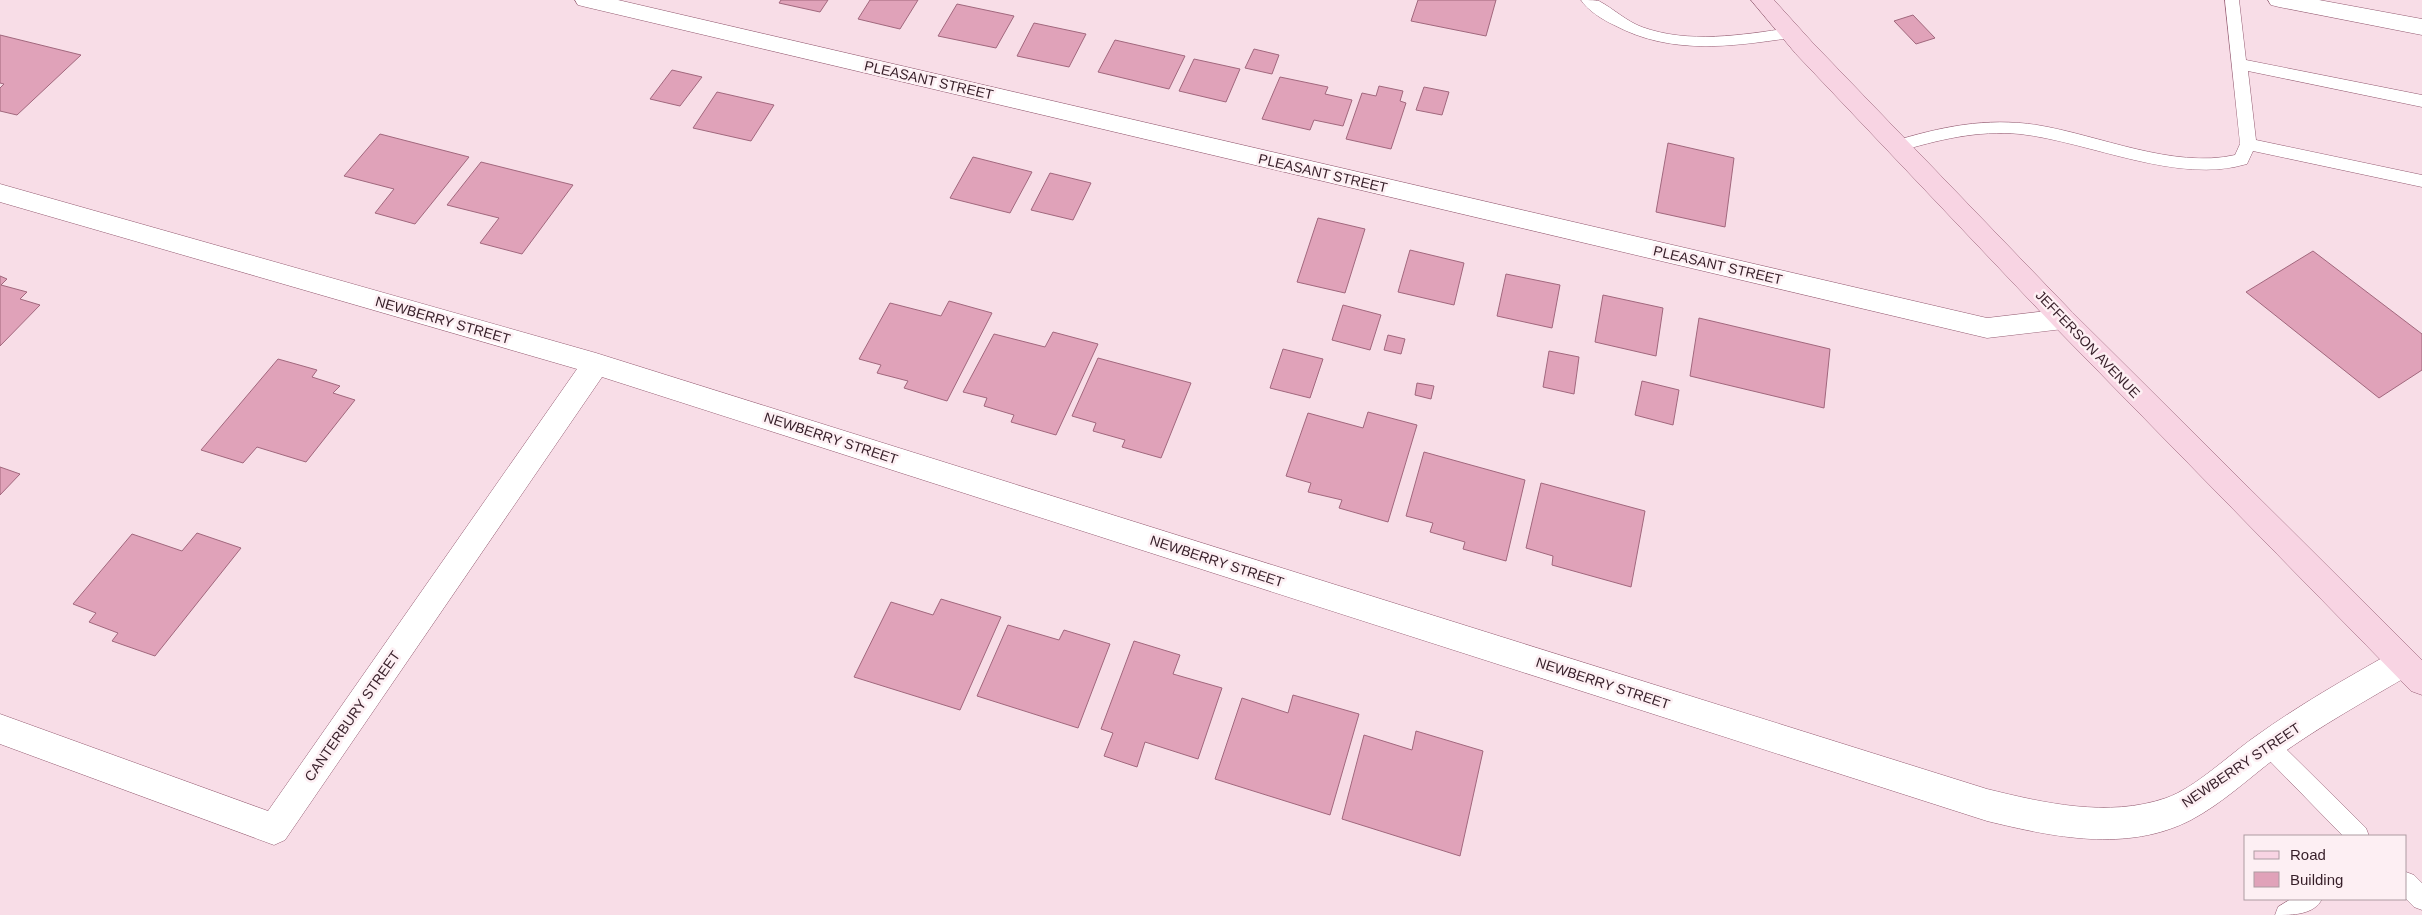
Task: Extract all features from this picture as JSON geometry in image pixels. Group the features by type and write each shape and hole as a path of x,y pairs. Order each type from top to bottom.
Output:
{"main road":[{"name":"JEFFERSON AVENUE","path":"1762,0 1790,33 2063,319 2412,672"}],"street":[{"name":"PLEASANT STREET","path":"586,0 1987,328 2063,319"},
{"path":"2280,0 2422,27"},
{"name":"NEWBERRY STREET","path":"0,193 596,364 1987,805 2033,817 2083,823 2130,821 2168,814 2199,796 2268,745 2346,696 2412,672"},
{"name":"CANTERBURY STREET","path":"0,729 274,829 596,364"}],"lane":[{"path":"1588,0 1620,24 1664,39 1699,43 1735,41 1790,33"},
{"path":"1897,146 1961,128 2002,127 2039,132 2198,165 2225,164 2241,160 2248,144 2232,0"},
{"path":"2240,64 2422,100"},
{"path":"2248,144 2422,181"},
{"path":"2268,745 2357,835"},
{"path":"2407,884 2422,899"},
{"path":"2286,915 2309,900"}],"building":[{"path":"781,0 828,0 820,12 779,3"},
{"path":"870,0 918,0 900,29 858,19"},
{"path":"1418,0 1496,0 1486,36 1411,21"},
{"path":"957,4 1014,16 996,48 938,36"},
{"path":"1913,15 1935,38 1916,44 1894,21"},
{"path":"1034,23 1086,34 1069,67 1017,56"},
{"path":"0,35 81,55 17,115 0,111 0,88 4,84 0,83"},
{"path":"1115,40 1185,56 1169,89 1098,72"},
{"path":"1254,49 1279,55 1272,74 1245,68"},
{"path":"1194,59 1240,69 1226,102 1179,91"},
{"path":"672,70 702,77 680,106 650,99"},
{"path":"1280,77 1328,87 1325,94 1352,100 1343,126 1314,120 1310,130 1262,119"},
{"path":"1379,86 1403,91 1400,101 1406,103 1391,149 1346,139 1362,93 1376,96"},
{"path":"1424,87 1449,92 1442,115 1416,110"},
{"path":"717,92 774,105 751,141 693,128"},
{"path":"380,134 469,157 415,224 375,213 394,189 344,176"},
{"path":"1668,143 1734,158 1725,227 1656,212"},
{"path":"973,157 1032,172 1010,213 950,198"},
{"path":"481,162 573,185 522,254 480,243 499,218 447,205"},
{"path":"1050,173 1091,183 1073,220 1031,210"},
{"path":"1318,218 1365,229 1345,293 1297,282"},
{"path":"1410,250 1464,263 1454,305 1398,292"},
{"path":"2313,251 2422,334 2422,370 2379,398 2246,292"},
{"path":"1506,274 1560,285 1552,328 1497,316"},
{"path":"0,276 7,279 1,285 27,292 20,299 40,305 0,346"},
{"path":"1603,295 1663,308 1656,356 1595,342"},
{"path":"949,301 992,313 947,401 904,388 908,381 877,373 881,365 859,359 890,303 941,316"},
{"path":"1343,305 1381,315 1370,350 1332,340"},
{"path":"1699,318 1830,349 1824,408 1690,376"},
{"path":"1053,332 1098,344 1056,435 1011,422 1014,415 984,406 987,398 963,392 994,334 1045,347"},
{"path":"1388,335 1405,339 1401,354 1384,350"},
{"path":"1283,349 1323,359 1310,398 1270,388"},
{"path":"1549,351 1579,357 1574,394 1543,387"},
{"path":"1098,358 1191,383 1161,458 1122,447 1125,440 1093,431 1096,423 1072,416"},
{"path":"278,359 317,370 312,377 340,386 333,393 355,400 306,462 257,447 243,463 201,450"},
{"path":"1642,381 1679,390 1673,425 1635,415"},
{"path":"1417,383 1434,386 1431,399 1415,395"},
{"path":"1368,412 1417,425 1388,522 1339,508 1342,500 1308,492 1311,483 1286,476 1308,413 1363,428"},
{"path":"1424,452 1525,480 1506,561 1463,549 1465,542 1430,532 1433,523 1406,516"},
{"path":"0,467 20,474 0,495"},
{"path":"1541,483 1645,511 1631,587 1552,565 1553,556 1526,548"},
{"path":"197,533 241,548 155,656 112,641 118,633 89,622 96,613 73,604 132,534 182,551"},
{"path":"941,599 1001,617 960,710 854,677 891,602 933,615"},
{"path":"1008,625 1059,640 1064,630 1110,644 1078,728 977,696"},
{"path":"1134,641 1180,655 1173,674 1222,688 1198,759 1145,742 1137,767 1104,756 1113,733 1101,729"},
{"path":"1293,695 1359,714 1330,815 1215,779 1242,698 1288,713"},
{"path":"1416,731 1483,751 1460,856 1342,819 1364,735 1412,750"}]}
